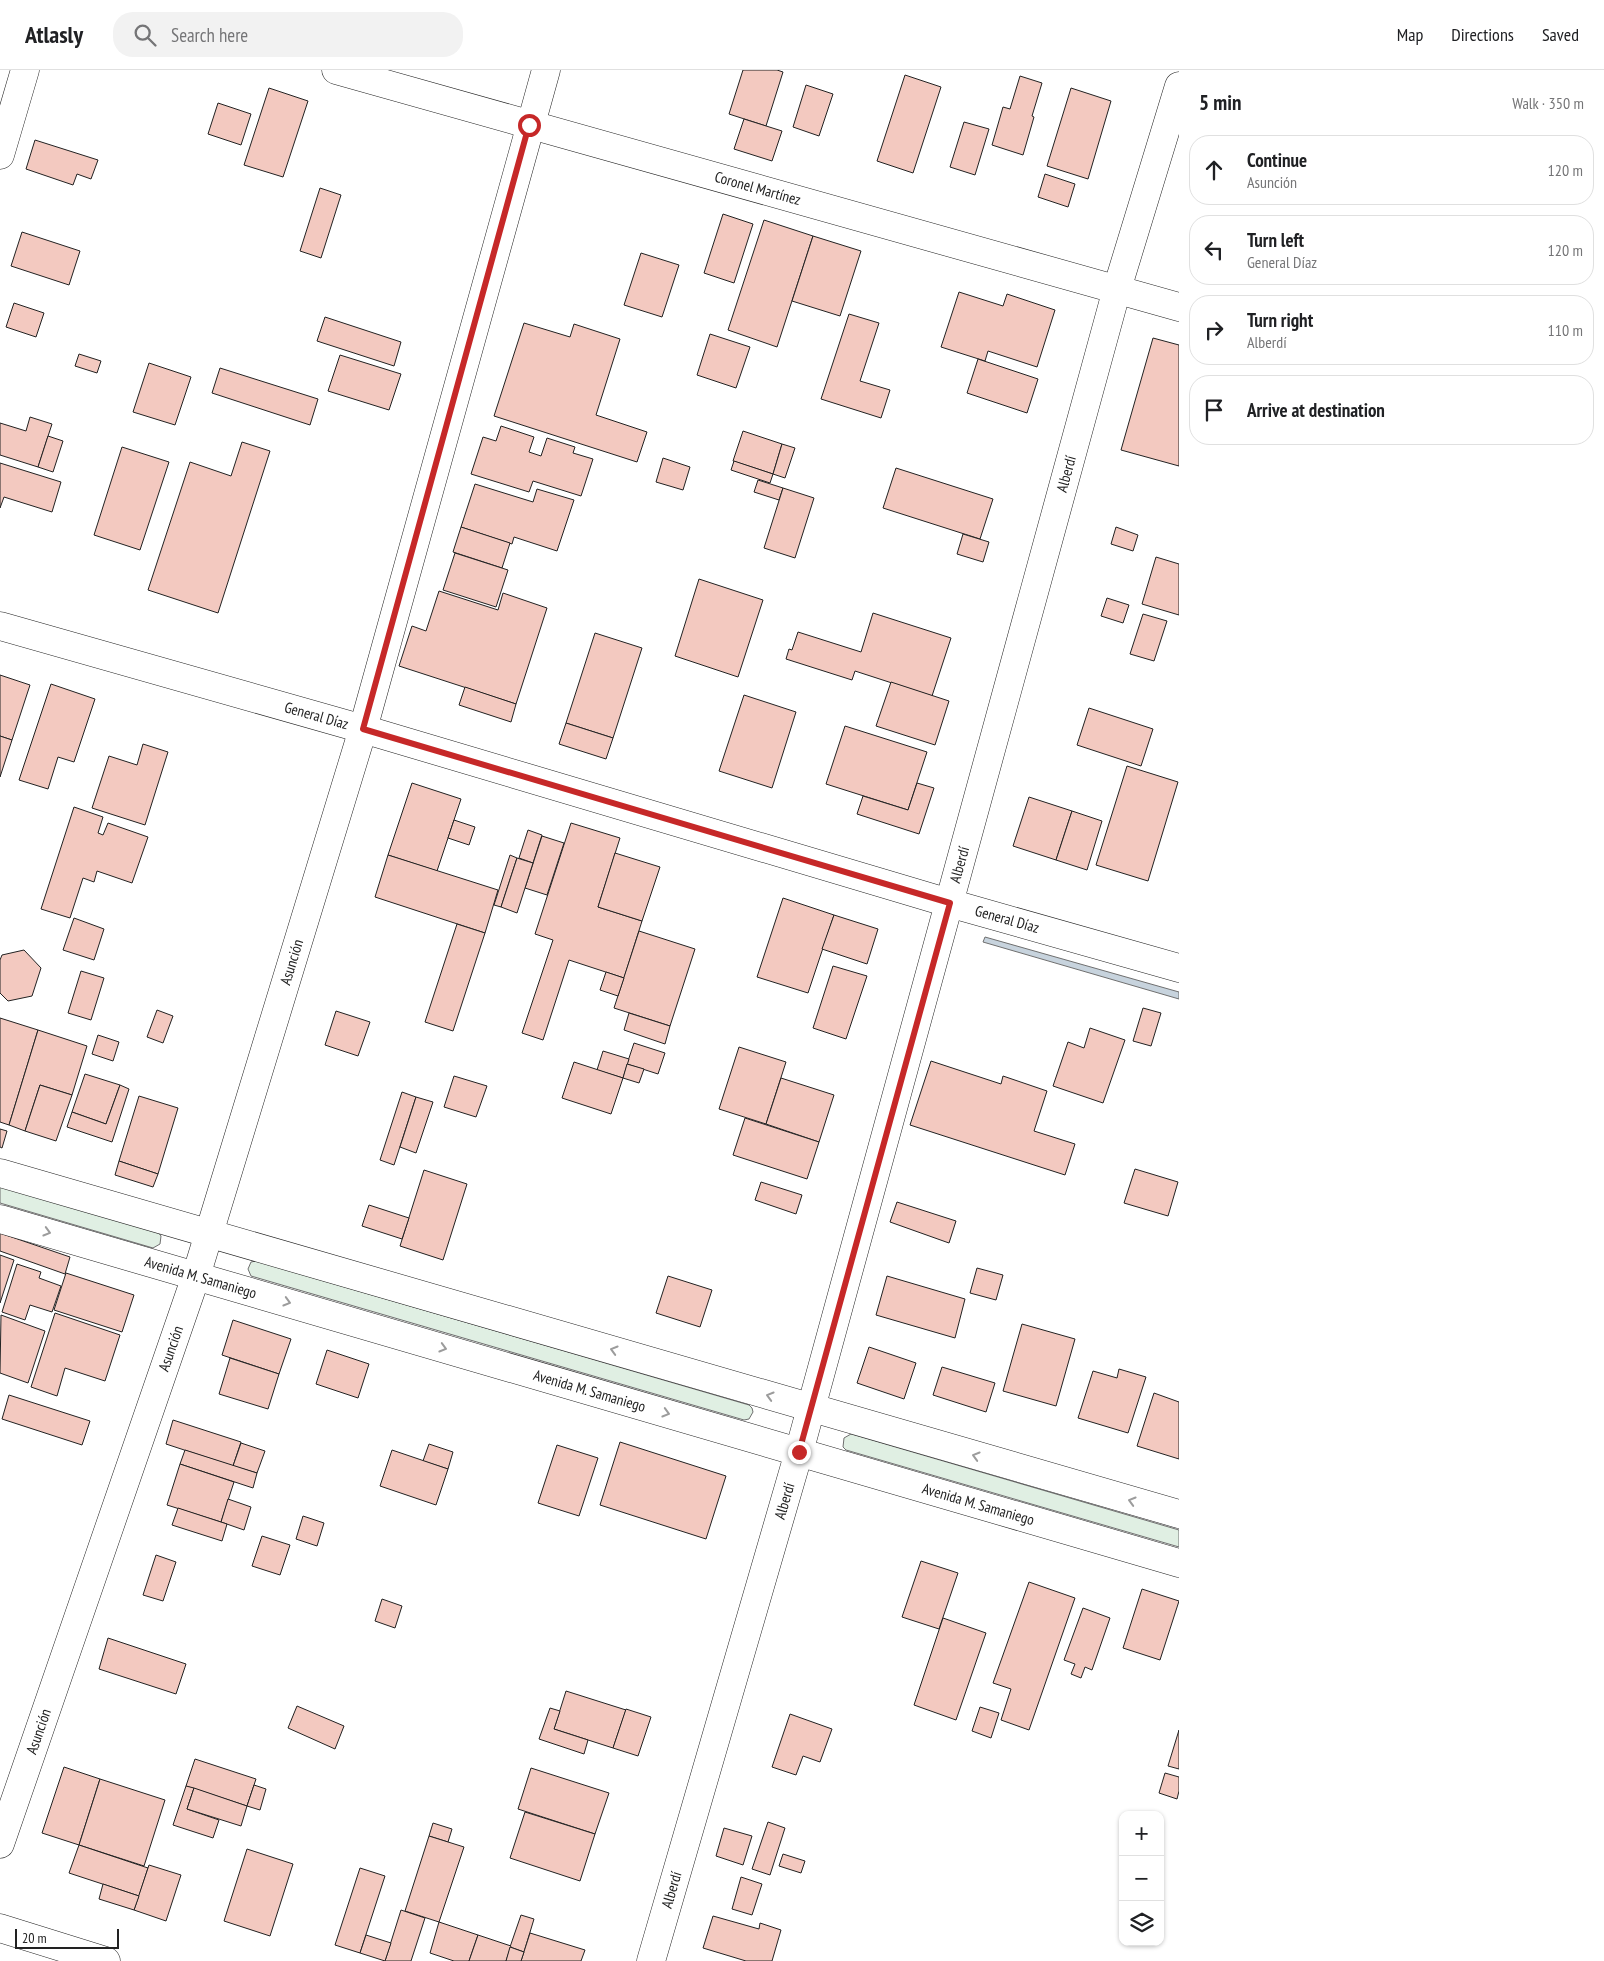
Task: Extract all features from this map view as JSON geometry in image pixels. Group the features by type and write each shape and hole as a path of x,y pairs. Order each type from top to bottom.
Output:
{"street":[{"path":"0,155 25,70"},
{"name":"Coronel Martínez","path":"336,70 1179,307"},
{"name":"Asunción","path":"0,1844 196,1276 363,729 529,125 546,70"},
{"name":"Alberdí","path":"651,1961 799,1452 1117,289 1179,86"},
{"name":"General Díaz","path":"0,626 363,729 950,903 1179,968"},
{"path":"0,1173 1179,1514"},
{"name":"Avenida M. Samaniego","path":"0,1219 1179,1563"},
{"path":"0,1928 106,1961"}],"green space":[{"path":"0,1186 158,1232 161,1236 160,1244 153,1248 0,1203"},
{"path":"256,1261 749,1405 753,1412 749,1419 744,1420 251,1276 248,1269 251,1262"},
{"path":"851,1434 1179,1530 1179,1547 846,1450 843,1447 844,1438"}],"shaded area":[{"path":"985,937 1179,992 1179,999 983,942"}],"building":[{"path":"743,70 777,70 783,72 766,126 729,114"},
{"path":"905,75 941,87 913,173 877,161"},
{"path":"1020,76 1042,83 1023,155 992,145 1003,107 1010,109"},
{"path":"806,85 833,94 819,136 793,127"},
{"path":"269,88 308,101 283,177 244,165"},
{"path":"1071,88 1111,101 1088,179 1047,166"},
{"path":"218,103 251,114 241,145 208,134"},
{"path":"744,119 782,131 772,161 734,149"},
{"path":"964,122 989,129 975,175 950,167"},
{"path":"35,140 98,160 91,179 77,174 73,185 26,169"},
{"path":"1045,174 1075,184 1068,207 1038,197"},
{"path":"320,188 341,195 321,258 300,251"},
{"path":"723,214 753,224 734,283 704,273"},
{"path":"764,220 813,236 777,347 728,330"},
{"path":"22,232 80,251 69,285 11,266"},
{"path":"813,236 861,251 840,316 792,301"},
{"path":"641,253 679,265 662,317 624,305"},
{"path":"959,292 1003,306 1007,294 1055,310 1037,367 988,351 985,361 941,347"},
{"path":"14,303 44,313 36,337 6,327"},
{"path":"849,314 879,323 860,381 890,390 881,418 821,399"},
{"path":"325,317 401,342 394,366 317,341"},
{"path":"524,323 570,337 574,324 620,339 596,415 647,432 637,462 494,416"},
{"path":"710,334 750,347 736,388 697,375"},
{"path":"1153,338 1179,345 1179,466 1121,450"},
{"path":"79,354 101,361 97,373 75,366"},
{"path":"340,355 401,374 389,410 328,391"},
{"path":"978,359 1038,379 1027,413 967,393"},
{"path":"149,363 191,377 175,425 133,412"},
{"path":"220,368 318,399 310,425 212,393"},
{"path":"30,417 52,424 38,467 0,455 0,423 26,431"},
{"path":"501,426 534,437 529,452 541,456 547,438 575,447 573,453 593,459 581,496 533,481 529,492 471,474 483,437 496,441"},
{"path":"743,431 782,444 773,474 733,461"},
{"path":"48,436 63,441 53,472 38,467"},
{"path":"242,442 270,451 218,613 148,590 190,462 231,476"},
{"path":"782,444 795,448 785,478 773,474"},
{"path":"122,447 169,462 140,550 94,535"},
{"path":"663,458 690,467 683,490 656,482"},
{"path":"734,461 773,474 770,483 731,470"},
{"path":"0,463 61,482 52,512 4,497 0,508"},
{"path":"896,468 993,499 980,539 883,508"},
{"path":"758,480 783,488 779,500 754,492"},
{"path":"475,484 533,502 537,489 574,500 557,551 514,537 512,544 461,527"},
{"path":"783,488 814,498 795,558 764,548"},
{"path":"461,527 510,543 502,568 453,552"},
{"path":"1116,527 1138,535 1133,551 1111,544"},
{"path":"963,534 989,542 983,562 957,554"},
{"path":"455,553 508,570 496,607 443,590"},
{"path":"1156,557 1179,564 1179,615 1142,604"},
{"path":"699,579 763,600 738,677 675,656"},
{"path":"439,591 498,610 503,593 547,608 516,704 399,666 412,626 426,631"},
{"path":"1107,598 1129,605 1123,623 1101,616"},
{"path":"873,613 951,638 932,696 855,671 852,680 786,659 789,649 792,650 798,632 861,652"},
{"path":"1143,614 1167,621 1154,661 1130,654"},
{"path":"595,633 642,648 613,738 566,723"},
{"path":"0,675 30,685 12,740 0,736"},
{"path":"891,682 949,701 935,745 876,726"},
{"path":"51,684 95,699 74,762 58,757 48,789 19,780"},
{"path":"465,687 516,704 511,722 459,705"},
{"path":"744,695 796,712 772,788 719,771"},
{"path":"1089,708 1153,729 1141,766 1077,745"},
{"path":"566,723 613,738 606,759 559,744"},
{"path":"845,726 927,752 908,810 826,784"},
{"path":"0,736 12,740 0,777"},
{"path":"143,744 168,752 145,825 92,808 109,756 137,765"},
{"path":"1127,766 1178,782 1148,881 1096,865"},
{"path":"412,783 461,799 437,871 388,855"},
{"path":"917,783 934,788 919,834 857,814 863,796 908,810"},
{"path":"1029,797 1072,811 1056,860 1013,846"},
{"path":"74,807 103,817 98,833 103,835 108,823 148,837 132,883 97,871 94,882 83,878 70,918 41,909"},
{"path":"1072,811 1102,821 1087,870 1056,860"},
{"path":"454,820 475,827 469,845 448,838"},
{"path":"571,823 620,838 598,907 642,921 624,978 569,960 543,1040 522,1033 553,940 535,934"},
{"path":"528,830 542,835 533,863 519,858"},
{"path":"542,836 564,843 547,895 525,888"},
{"path":"615,853 660,867 642,921 598,907"},
{"path":"388,855 498,890 485,933 375,897"},
{"path":"510,855 517,858 501,907 494,905"},
{"path":"517,858 533,863 517,913 501,907"},
{"path":"783,898 834,915 808,993 757,977"},
{"path":"834,915 878,929 867,964 822,949"},
{"path":"74,918 104,929 94,960 63,950"},
{"path":"457,924 485,933 453,1031 425,1022"},
{"path":"639,931 695,949 670,1026 614,1008"},
{"path":"24,950 41,968 32,996 8,1001 0,993 0,960 2,955"},
{"path":"833,966 867,976 846,1039 813,1028"},
{"path":"81,971 104,978 91,1020 68,1013"},
{"path":"606,972 624,978 618,996 600,990"},
{"path":"1143,1008 1161,1013 1151,1046 1133,1041"},
{"path":"157,1010 173,1016 163,1043 147,1037"},
{"path":"336,1011 370,1022 358,1056 325,1045"},
{"path":"629,1013 670,1026 665,1044 624,1030"},
{"path":"0,1018 38,1030 9,1125 0,1122"},
{"path":"1090,1028 1125,1040 1103,1103 1053,1086 1068,1042 1084,1048"},
{"path":"38,1030 87,1046 72,1095 40,1085 25,1131 9,1125"},
{"path":"98,1035 119,1042 113,1061 92,1054"},
{"path":"634,1043 665,1053 658,1074 627,1064"},
{"path":"739,1047 786,1062 766,1124 719,1109"},
{"path":"603,1051 629,1059 623,1078 597,1070"},
{"path":"931,1061 1001,1084 1003,1076 1047,1091 1034,1131 1075,1144 1065,1175 910,1125"},
{"path":"574,1062 623,1078 611,1114 562,1098"},
{"path":"627,1064 644,1069 639,1083 623,1078"},
{"path":"85,1074 120,1085 106,1124 72,1112"},
{"path":"454,1076 487,1086 476,1117 444,1107"},
{"path":"781,1078 834,1095 819,1142 766,1124"},
{"path":"40,1085 72,1095 56,1141 25,1131"},
{"path":"120,1085 129,1089 112,1142 67,1127 72,1112 106,1124"},
{"path":"402,1092 416,1097 394,1165 380,1160"},
{"path":"139,1096 178,1108 158,1174 119,1161"},
{"path":"416,1097 433,1102 416,1153 400,1147"},
{"path":"745,1118 819,1142 807,1179 733,1155"},
{"path":"0,1129 7,1131 2,1148 0,1147"},
{"path":"119,1161 158,1174 153,1187 115,1175"},
{"path":"1135,1169 1178,1182 1168,1216 1124,1203"},
{"path":"424,1170 467,1184 443,1260 400,1246"},
{"path":"761,1182 802,1195 796,1214 755,1200"},
{"path":"897,1202 956,1221 949,1243 890,1222"},
{"path":"369,1205 409,1218 402,1239 362,1226"},
{"path":"0,1233 70,1257 65,1274 0,1251"},
{"path":"0,1255 14,1260 0,1303"},
{"path":"17,1264 41,1272 39,1278 61,1286 52,1312 30,1305 25,1320 2,1312"},
{"path":"977,1268 1003,1275 996,1300 970,1293"},
{"path":"66,1273 134,1295 122,1332 54,1310"},
{"path":"668,1276 712,1290 700,1327 656,1313"},
{"path":"887,1276 965,1299 955,1338 876,1315"},
{"path":"55,1313 120,1335 105,1381 65,1368 57,1396 31,1387"},
{"path":"1,1315 45,1331 28,1383 0,1373"},
{"path":"233,1320 291,1339 279,1374 222,1355"},
{"path":"1022,1324 1075,1339 1056,1406 1003,1391"},
{"path":"869,1347 916,1363 904,1399 857,1383"},
{"path":"327,1350 369,1364 358,1398 316,1384"},
{"path":"230,1358 279,1374 268,1409 219,1394"},
{"path":"942,1367 995,1383 986,1412 933,1395"},
{"path":"1119,1369 1146,1377 1128,1433 1078,1418 1093,1371 1117,1378"},
{"path":"1154,1393 1179,1402 1179,1459 1137,1446"},
{"path":"9,1395 90,1421 82,1445 2,1419"},
{"path":"173,1420 241,1442 233,1466 166,1444"},
{"path":"620,1442 726,1476 706,1539 600,1505"},
{"path":"241,1443 265,1451 257,1473 233,1466"},
{"path":"429,1444 453,1452 448,1469 423,1461"},
{"path":"557,1445 598,1458 579,1516 538,1503"},
{"path":"185,1450 257,1473 253,1488 180,1464"},
{"path":"392,1450 448,1469 436,1505 380,1486"},
{"path":"180,1464 234,1482 221,1522 167,1505"},
{"path":"228,1499 251,1507 244,1530 221,1522"},
{"path":"178,1508 227,1524 222,1541 172,1525"},
{"path":"303,1516 324,1523 317,1546 296,1539"},
{"path":"262,1536 290,1545 280,1575 252,1566"},
{"path":"156,1555 176,1562 163,1601 143,1595"},
{"path":"921,1561 958,1573 939,1629 902,1617"},
{"path":"1029,1582 1075,1598 1029,1730 1001,1720 1011,1689 993,1683"},
{"path":"1142,1589 1179,1601 1160,1660 1123,1648"},
{"path":"382,1599 402,1606 395,1628 375,1621"},
{"path":"1083,1608 1110,1618 1092,1670 1085,1667 1081,1678 1071,1674 1075,1664 1064,1660"},
{"path":"943,1618 986,1633 956,1720 914,1705"},
{"path":"108,1638 186,1664 176,1694 99,1669"},
{"path":"566,1691 626,1710 613,1748 554,1729"},
{"path":"297,1706 344,1726 335,1749 288,1728"},
{"path":"980,1707 999,1713 991,1738 972,1731"},
{"path":"550,1708 560,1711 554,1729 588,1740 584,1754 539,1739"},
{"path":"626,1709 651,1717 638,1756 613,1748"},
{"path":"790,1714 832,1729 820,1762 803,1756 796,1775 772,1767"},
{"path":"1179,1730 1179,1769 1168,1766"},
{"path":"195,1759 256,1779 247,1806 186,1786"},
{"path":"64,1767 100,1779 79,1845 42,1833"},
{"path":"531,1768 609,1793 595,1834 518,1809"},
{"path":"1165,1773 1179,1777 1177,1799 1159,1793"},
{"path":"100,1779 165,1800 144,1866 79,1845"},
{"path":"254,1785 266,1789 260,1810 247,1806"},
{"path":"186,1786 194,1788 187,1809 219,1820 213,1838 173,1825"},
{"path":"194,1788 247,1806 241,1826 187,1809"},
{"path":"525,1812 595,1834 580,1881 510,1858"},
{"path":"768,1822 785,1828 770,1875 752,1869"},
{"path":"433,1823 452,1829 448,1842 429,1836"},
{"path":"724,1828 752,1836 743,1865 716,1856"},
{"path":"429,1836 464,1847 439,1922 405,1911"},
{"path":"79,1845 148,1868 139,1896 69,1873"},
{"path":"247,1849 293,1864 270,1936 224,1921"},
{"path":"783,1854 805,1861 801,1873 779,1866"},
{"path":"149,1865 181,1875 166,1921 134,1910"},
{"path":"360,1868 385,1876 360,1953 335,1945"},
{"path":"741,1877 762,1884 752,1915 732,1909"},
{"path":"103,1884 139,1896 134,1910 99,1899"},
{"path":"401,1910 425,1918 411,1961 385,1961"},
{"path":"521,1915 534,1919 524,1952 510,1947"},
{"path":"713,1916 759,1929 760,1923 781,1930 772,1961 746,1961 703,1948"},
{"path":"439,1922 478,1935 469,1961 454,1961 430,1953"},
{"path":"530,1933 585,1950 581,1961 521,1961"},
{"path":"366,1935 391,1943 385,1961 360,1953"},
{"path":"478,1935 511,1946 506,1961 469,1961"},
{"path":"510,1947 524,1952 521,1961 506,1961"}],"route":[{"path":"529,125 363,729 950,903 799,1452"}]}
